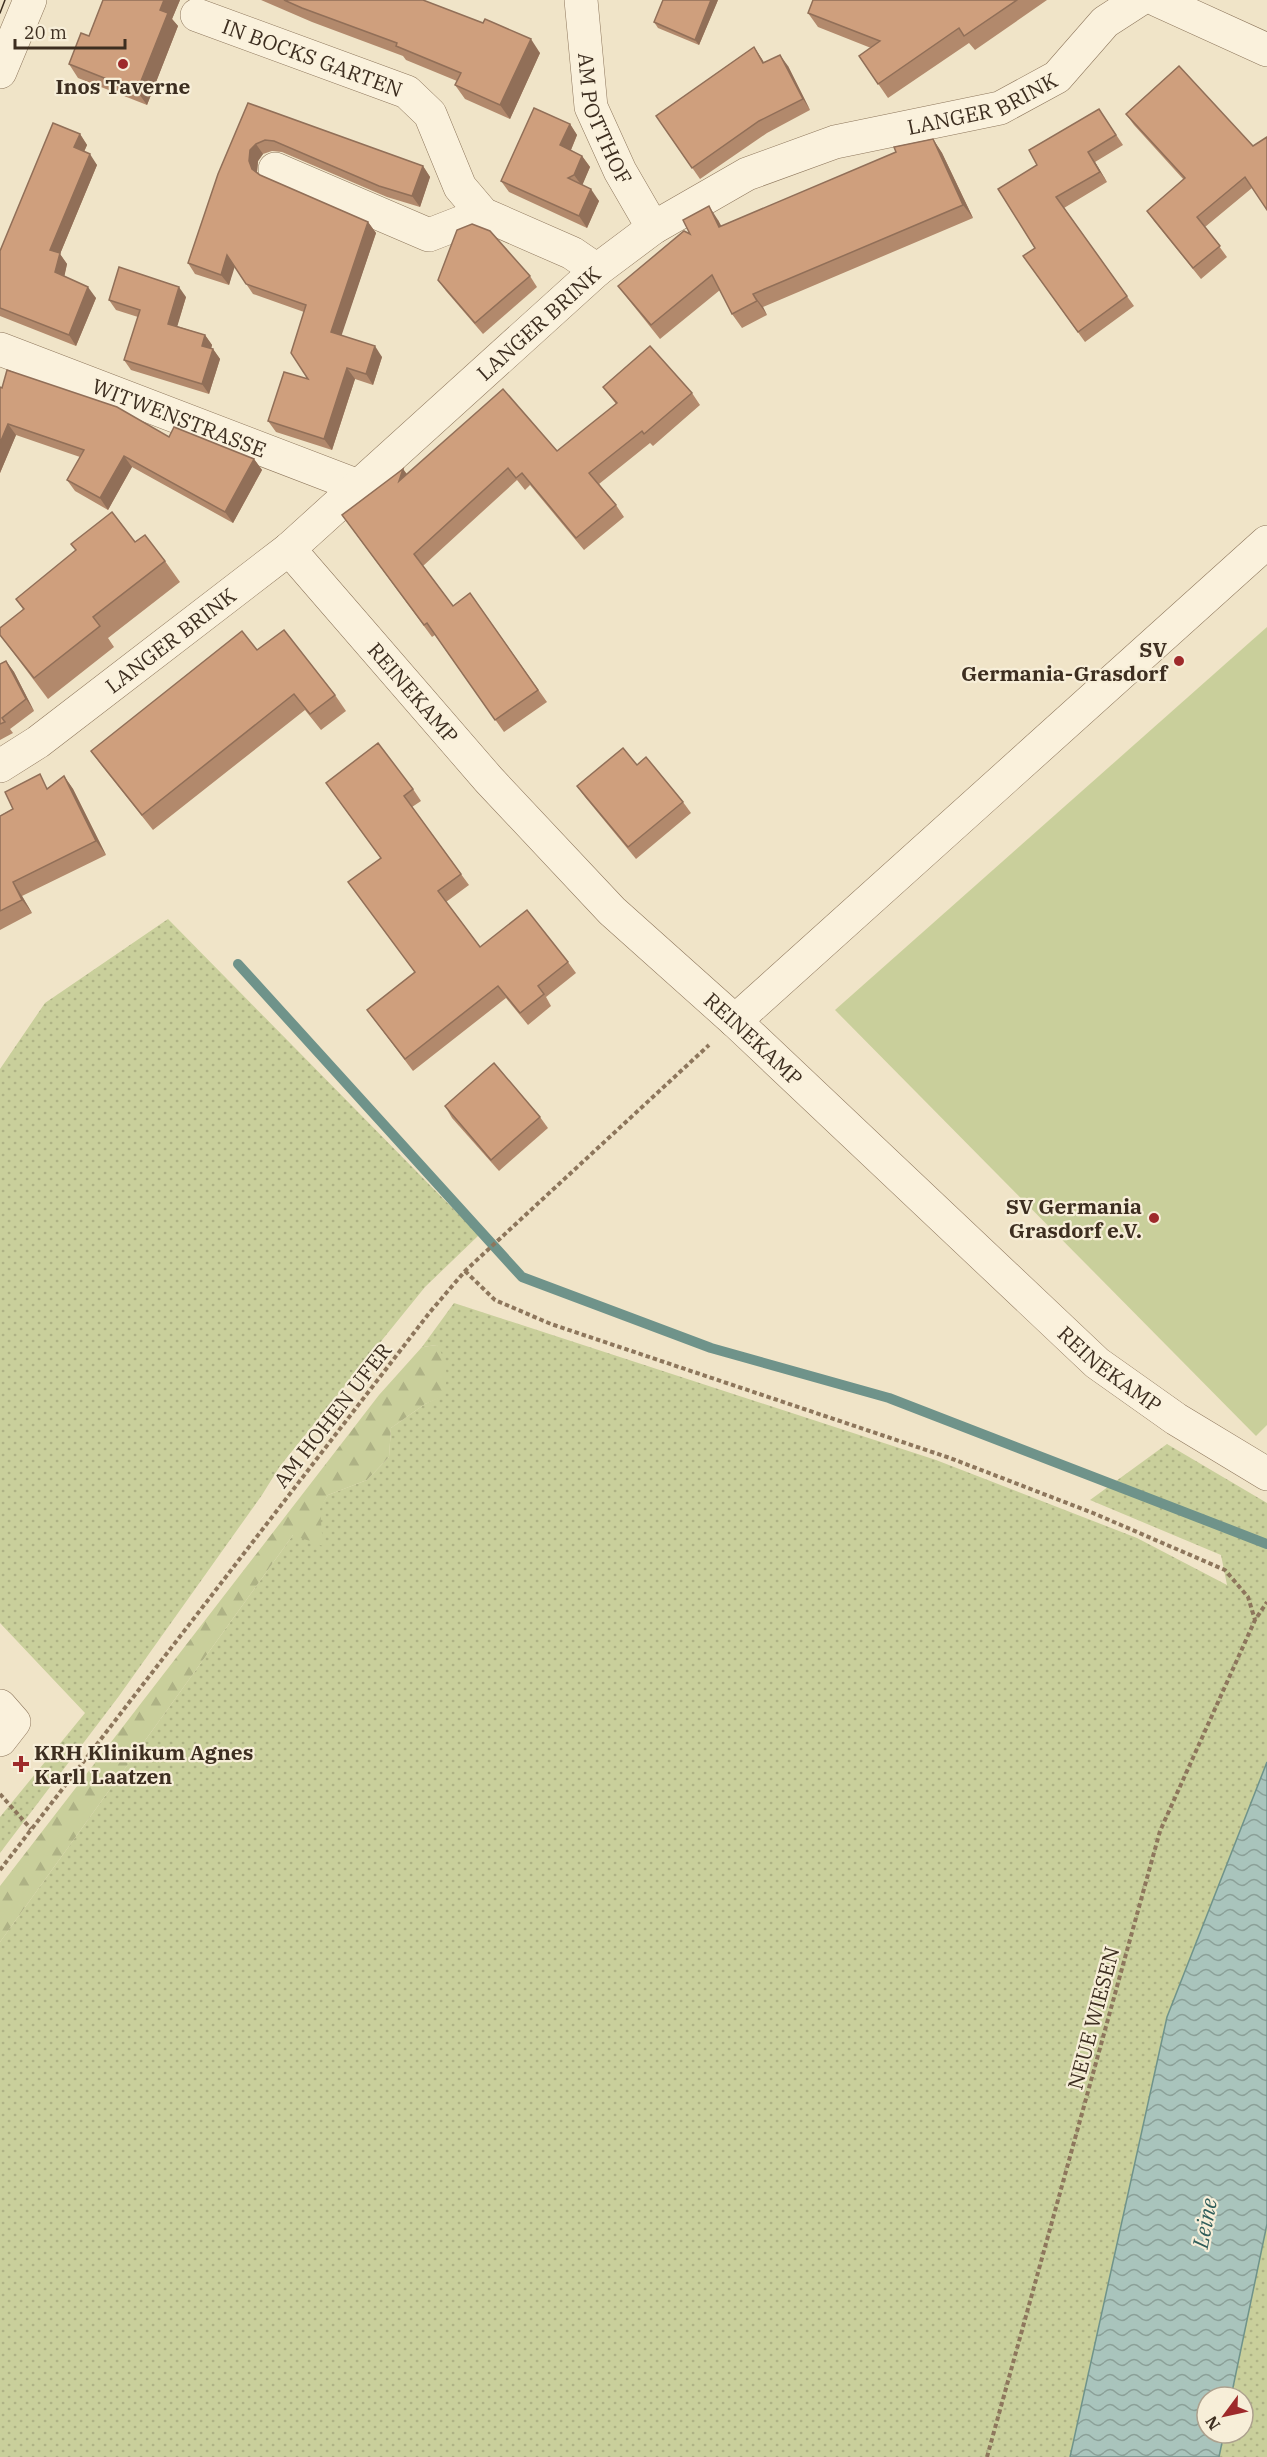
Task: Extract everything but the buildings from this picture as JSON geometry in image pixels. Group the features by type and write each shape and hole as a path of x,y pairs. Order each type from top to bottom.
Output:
{"street":[{"path":"0,72 30,0"},
{"name":"AM POTTHOF","path":"581,0 591,107 620,171 653,228"},
{"name":"LANGER BRINK","path":"0,766 38,742 289,549 597,270 653,228 747,174 835,142 1000,108 1057,77 1105,22 1138,0"},
{"path":"1157,0 1267,50"},
{"name":"IN BOCKS GARTEN","path":"197,15 407,92 430,114 460,187 483,214 572,253 597,270"},
{"path":"275,169 429,236 483,214"},
{"name":"WITWENSTRASSE","path":"0,350 358,486"},
{"path":"735,1021 1267,542"},
{"name":"REINEKAMP","path":"289,549 489,780 612,911 735,1021 1098,1363 1176,1419 1267,1474"},
{"path":"0,1706 14,1722 0,1740"}],"path":[{"name":"AM HOHEN UFER","path":"0,1870 415,1331 465,1271 735,1021"},
{"path":"465,1271 495,1300 551,1323 950,1458 1093,1513 1225,1570 1248,1598 1255,1620"},
{"name":"NEUE WIESEN","path":"987,2457 1160,1831 1255,1620 1267,1602"},
{"path":"0,1794 31,1829"}],"green space":[{"name":"SV Germania Grasdorf e.V.","path":"1267,627 1267,1425 1256,1436 835,1010"},
{"path":"168,919 479,1235 425,1287 280,1466 262,1495 119,1696 0,1853 0,1817 85,1713 0,1623 0,1069 45,1003"},
{"path":"454,1303 936,1460 1137,1538 1227,1585 1221,1555 1090,1500 1167,1444 1267,1503 1267,1762 1167,2017 1070,2457 0,2457 0,1942 293,1535 319,1509 328,1495 367,1480 389,1457 391,1428 425,1404 444,1395 437,1345 422,1347"},
{"path":"437,1345 446,1370 444,1396 425,1404 391,1428 389,1457 367,1480 328,1495 320,1509 323,1546 293,1535 0,1942 0,1886 379,1395 422,1347"},
{"path":"1267,2224 1267,2457 1219,2457 1222,2445 1255,2445 1255,2385 1233,2385"}],"water":[{"name":"Leine","path":"1267,1762 1267,2224 1233,2385 1195,2385 1195,2445 1222,2445 1219,2457 1070,2457 1167,2017"}],"waterway":[{"path":"238,964 522,1277 711,1348 889,1398 1267,1544"}],"tram line":[{"path":"0,13 5,0"}],"place":[{"name":"Inos Taverne","path":"123,64"},
{"name":"SV Germania-Grasdorf","path":"1179,661"},
{"name":"SV Germania Grasdorf e.V.","path":"1154,1218"},
{"name":"KRH Klinikum Agnes Karll Laatzen","path":"21,1764"}]}
